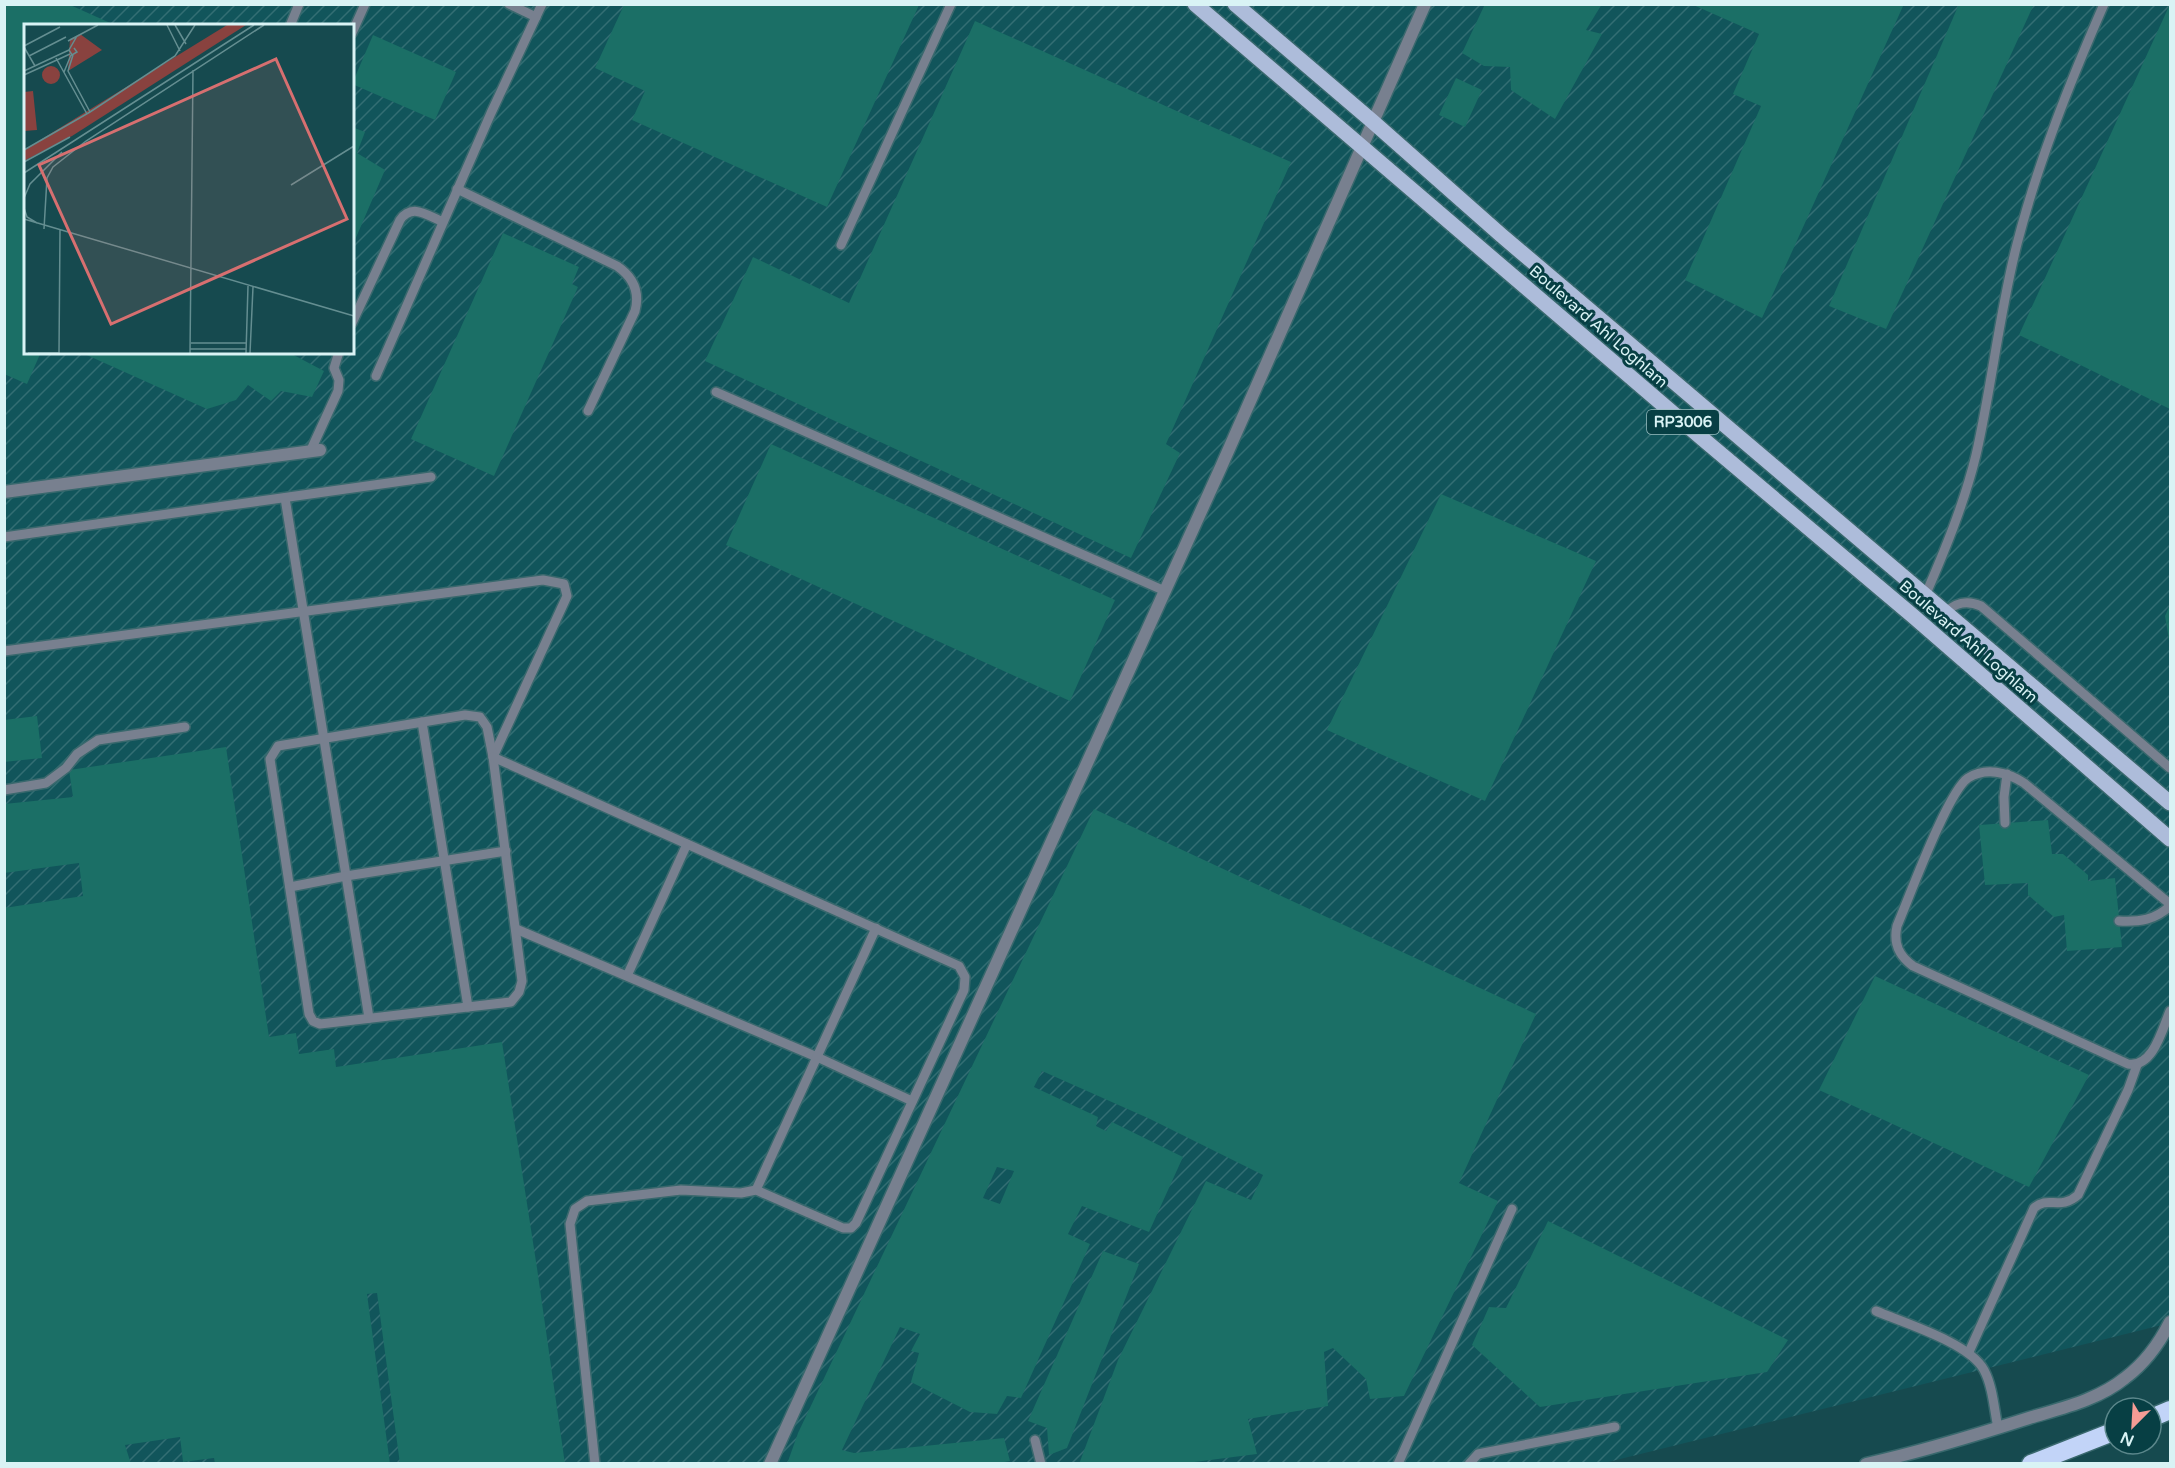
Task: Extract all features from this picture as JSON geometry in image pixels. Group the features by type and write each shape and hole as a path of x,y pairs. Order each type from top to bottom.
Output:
{"highway":[{"path":"2031,1464 2103,1436"}],"main road":[{"name":"Boulevard Ahl Loghlam","path":"1195,4 1913,616 2170,839"},
{"name":"Boulevard Ahl Loghlam","path":"1235,4 1501,235 1925,596 2169,798"},
{"path":"1486,253 1501,235"},
{"path":"1703,439 1721,422"},
{"path":"1913,616 1925,596"}],"street":[{"path":"770,1464 1165,591 1425,4"},
{"path":"4,492 315,451"},
{"path":"1866,1464 1998,1428 2078,1403 2125,1379 2144,1362 2160,1341 2170,1322"}],"lane":[{"path":"291,24 300,4"},
{"path":"354,29 365,4"},
{"path":"509,4 536,17"},
{"path":"376,376 457,189 542,4"},
{"path":"841,245 951,4"},
{"path":"1925,596 1947,545 1973,465 1994,369 2006,289 2030,196 2068,90 2104,4"},
{"path":"457,189 617,266 624,271 634,285 638,302 635,311 588,411"},
{"path":"354,319 405,213 417,211 443,222"},
{"path":"315,451 338,391 339,380 334,368 338,354"},
{"path":"716,392 1165,591"},
{"path":"4,537 431,477"},
{"path":"285,498 369,1018"},
{"path":"4,651 543,580 564,584 567,596 493,757"},
{"path":"1945,613 1959,603 1968,602 1982,606 2170,768"},
{"path":"465,715 480,717 487,727 516,929 522,981 519,992 511,1002 320,1024 313,1021 309,1014 270,759 278,746 422,722 465,715"},
{"path":"422,722 468,1007"},
{"path":"4,790 46,783 66,768 77,754 98,740 185,727"},
{"path":"493,757 958,966 965,977 964,990 856,1223 851,1228 843,1228 756,1190 741,1193 681,1190 587,1201 575,1209 570,1224 595,1464"},
{"path":"2119,921 2134,922 2154,918 2170,905 2024,783 2007,774 1987,772 1966,779 1951,800 1895,934 1898,950 1913,966 2128,1064 2137,1065"},
{"path":"2005,823 2004,797 2007,774"},
{"path":"627,976 687,844"},
{"path":"290,887 506,851"},
{"path":"756,1190 876,928"},
{"path":"516,929 817,1057 912,1101"},
{"path":"1969,1352 2034,1208 2045,1202 2065,1203 2078,1195 2128,1090 2137,1065 2150,1056 2170,1011"},
{"path":"1398,1464 1512,1209"},
{"path":"1876,1311 1969,1352 1985,1372 1998,1428"},
{"path":"1469,1464 1478,1454 1615,1427"},
{"path":"1035,1440 1041,1464"}],"shaded area":[{"path":"5,5 2170,5 2170,1323 1604,1463 5,1464"}],"building":[{"path":"4,4 68,4 113,24 24,24 24,354 40,354 27,384 4,374"},
{"path":"1485,4 1602,4 1586,30 1602,34 1555,119 1511,90 1510,67 1484,66 1462,53"},
{"path":"1691,4 1904,4 1762,318 1685,280 1761,106 1733,94 1759,34"},
{"path":"1959,4 2034,4 1886,329 1829,306"},
{"path":"2170,4 2170,409 2019,335"},
{"path":"624,5 919,5 827,207 632,120 645,91 595,68"},
{"path":"975,21 1291,162 1166,444 1180,453 1131,558 705,361 753,257 849,303"},
{"path":"373,35 456,72 435,120 354,85 354,79"},
{"path":"1456,78 1482,90 1465,127 1439,115"},
{"path":"354,128 365,132 357,153 385,170 354,242"},
{"path":"503,233 579,267 572,284 578,287 494,476 411,439"},
{"path":"84,354 292,354 324,371 312,397 281,391 271,401 248,385 236,400 207,409"},
{"path":"771,444 1115,600 1070,701 726,545"},
{"path":"1441,494 1596,561 1485,801 1327,730"},
{"path":"2170,605 2170,640 2169,640 2165,616"},
{"path":"37,716 42,758 4,762 4,720"},
{"path":"226,747 269,1037 296,1033 299,1054 334,1049 336,1067 502,1042 565,1464 400,1464 377,1293 367,1294 390,1464 215,1464 214,1458 183,1462 180,1437 125,1445 131,1464 4,1464 4,908 83,896 79,863 4,873 4,804 73,797 69,770"},
{"path":"1094,809 1536,1014 1459,1183 1498,1201 1404,1396 1370,1399 1366,1379 1333,1348 1324,1352 1328,1406 1248,1419 1257,1454 1179,1464 1079,1464 1118,1360 1206,1181 1251,1200 1263,1175 1150,1119 1042,1071 1034,1087 1098,1117 1096,1126 1106,1131 1112,1122 1183,1157 1149,1232 1082,1206 1068,1234 1090,1244 1021,1398 1007,1396 997,1414 970,1412 911,1382 919,1353 911,1351 920,1334 900,1327 842,1450 854,1453 1004,1438 1010,1461 994,1464 787,1464 798,1433","holes":["997,1167 1014,1171 1000,1204 983,1198"]},
{"path":"2048,820 2052,854 2063,854 2088,875 2088,881 2115,878 2122,947 2067,951 2064,915 2054,917 2028,895 2028,883 1985,885 1979,825"},
{"path":"1875,976 2089,1075 2029,1187 1819,1090"},
{"path":"1548,1221 1788,1340 1767,1372 1540,1407 1472,1345 1489,1307 1506,1308"},
{"path":"1103,1251 1139,1264 1067,1448 1049,1455 1047,1428 1028,1421"}]}
